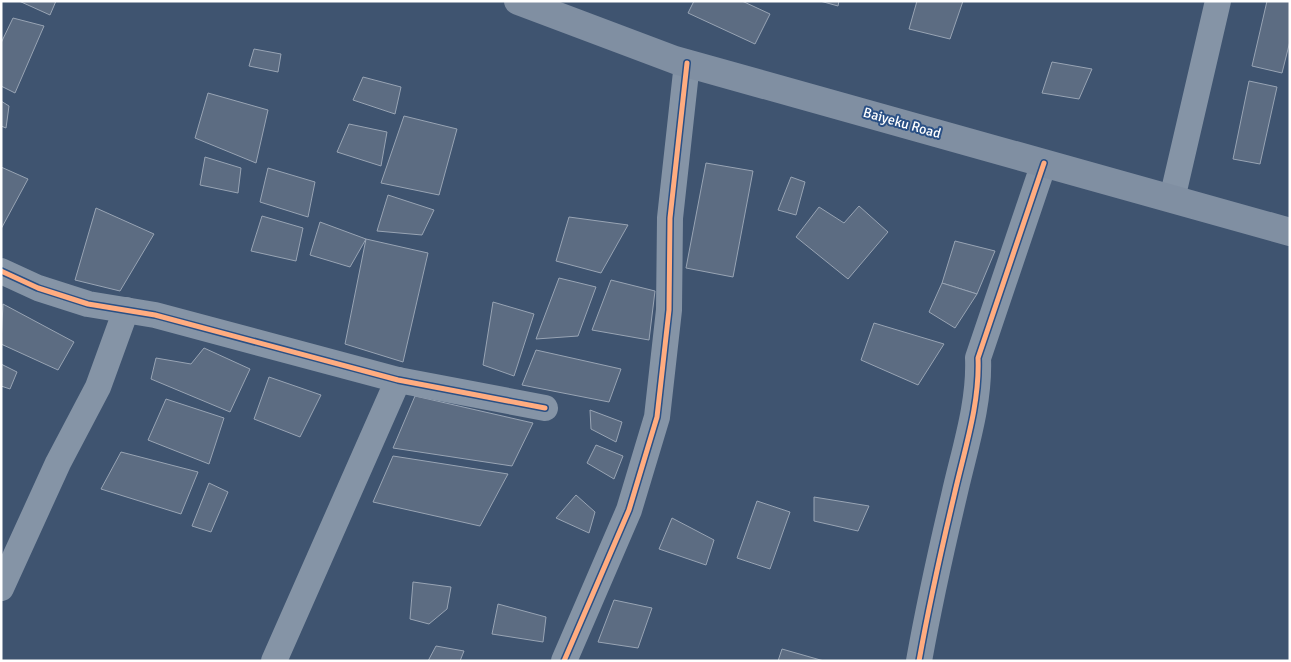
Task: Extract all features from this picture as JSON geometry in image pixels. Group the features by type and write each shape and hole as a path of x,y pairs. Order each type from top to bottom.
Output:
{"main road":[{"name":"Baiyeku Road","path":"518,1 687,63 1290,232"}],"street":[{"path":"1172,199 1218,1"},
{"path":"567,660 629,510 657,417 668,310 670,218 687,63"},
{"path":"919,661 935,576 972,418 979,373 978,358 1044,163"},
{"path":"1,271 38,288 88,304 164,318 398,380 545,408"},
{"path":"1,588 58,463 98,387 126,310"},
{"path":"274,661 398,380"}],"building":[{"path":"19,1 56,1 50,15"},
{"path":"694,1 742,1 770,14 755,44 688,13"},
{"path":"820,1 839,1 838,6"},
{"path":"917,1 963,1 950,39 909,29"},
{"path":"1267,1 1290,1 1290,41 1282,73 1252,66"},
{"path":"13,18 44,26 15,93 1,86 1,43"},
{"path":"254,49 281,54 278,72 249,66"},
{"path":"1052,62 1092,69 1079,99 1042,93"},
{"path":"363,77 401,87 395,114 353,100"},
{"path":"1249,81 1277,87 1260,164 1233,159"},
{"path":"208,93 268,110 256,163 195,138"},
{"path":"1,101 9,106 6,128 1,126"},
{"path":"404,116 457,129 439,195 381,183"},
{"path":"349,124 387,132 381,166 337,152"},
{"path":"205,157 241,168 238,193 200,185"},
{"path":"706,163 753,171 733,277 686,268"},
{"path":"1,167 28,179 1,229"},
{"path":"268,168 315,182 308,217 260,202"},
{"path":"791,177 805,182 796,215 778,210"},
{"path":"388,195 434,210 422,235 377,231"},
{"path":"859,206 888,232 848,279 796,237 819,207 844,223"},
{"path":"96,208 154,234 120,291 75,280"},
{"path":"262,216 303,228 296,261 251,251"},
{"path":"569,217 628,225 601,273 556,261"},
{"path":"320,222 366,239 350,267 310,255"},
{"path":"366,239 428,253 403,362 345,344"},
{"path":"955,241 995,251 977,294 942,283"},
{"path":"559,278 596,287 578,336 536,339"},
{"path":"611,280 655,291 649,340 592,330"},
{"path":"942,283 977,294 955,328 929,312"},
{"path":"493,302 534,314 514,376 483,365"},
{"path":"3,304 74,342 58,370 1,344"},
{"path":"874,323 944,344 918,385 861,360"},
{"path":"204,348 250,369 230,412 151,379 156,358 191,364"},
{"path":"536,350 621,369 609,402 522,385"},
{"path":"1,364 17,372 10,389 1,386"},
{"path":"269,377 321,395 300,437 254,419"},
{"path":"415,396 533,423 512,466 393,448"},
{"path":"166,399 224,418 209,464 148,440"},
{"path":"590,410 622,422 616,442 591,429"},
{"path":"596,445 623,456 614,479 587,463"},
{"path":"121,452 198,472 181,514 101,489"},
{"path":"393,456 508,474 480,526 373,502"},
{"path":"209,483 228,492 211,532 192,526"},
{"path":"576,495 595,512 589,533 556,518"},
{"path":"814,497 869,506 858,531 814,521"},
{"path":"757,501 790,512 770,569 737,558"},
{"path":"672,518 714,540 706,565 659,549"},
{"path":"413,582 451,587 447,609 429,624 410,619"},
{"path":"614,600 652,608 638,648 598,642"},
{"path":"498,604 546,617 543,642 492,634"},
{"path":"436,646 464,651 460,661 428,661"},
{"path":"782,649 824,661 778,661"}],"cycle path":[{"path":"564,661 629,510 657,417 669,310 670,218 687,63"},
{"path":"919,661 940,558 974,410 978,358 1044,163"},
{"path":"1,271 38,288 88,304 155,315 398,380 545,408"}]}
